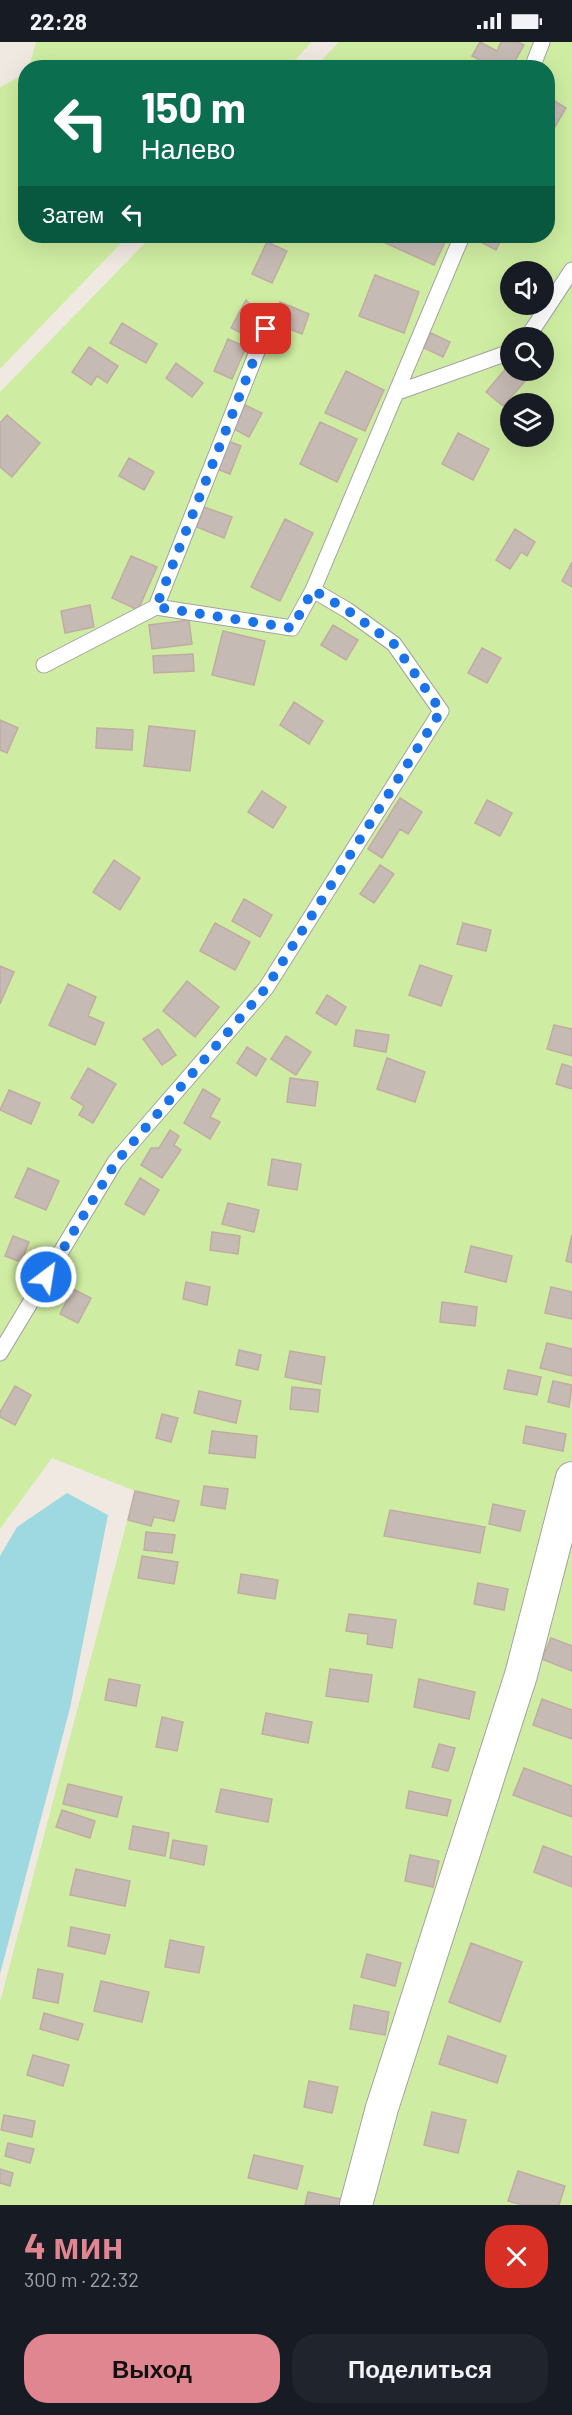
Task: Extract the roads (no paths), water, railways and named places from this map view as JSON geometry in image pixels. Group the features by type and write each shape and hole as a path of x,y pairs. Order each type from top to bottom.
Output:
{"street":[{"path":"356,2205 382,2108 521,1675 572,1478"}],"lane":[{"path":"534,60 542,42"},
{"path":"44,665 156,607 292,628 313,590 459,243"},
{"path":"534,327 572,270"},
{"path":"156,607 266,329"},
{"path":"398,392 500,356"},
{"path":"0,1353 116,1162 266,988 441,711 394,644 347,610 313,590"}],"water":[{"path":"67,1493 108,1515 70,1708 0,1974 0,1556 17,1527"}]}
